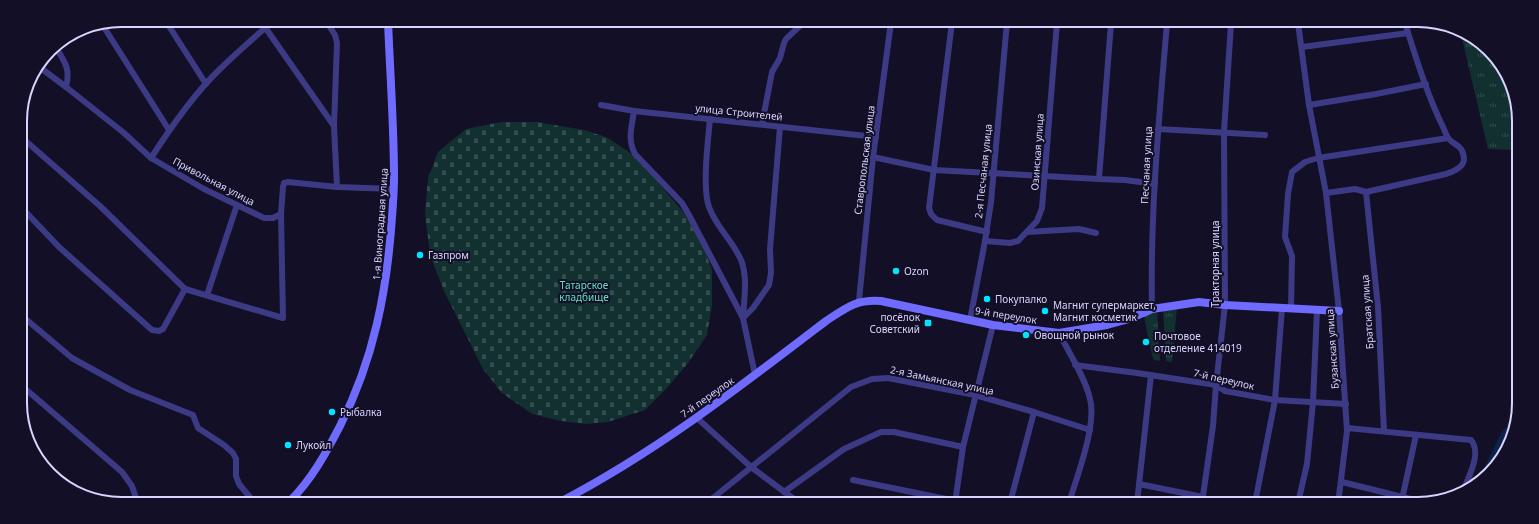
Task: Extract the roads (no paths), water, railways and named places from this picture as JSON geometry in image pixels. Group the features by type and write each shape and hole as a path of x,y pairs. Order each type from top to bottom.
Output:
{"street":[{"path":"169,27 206,84"},
{"path":"330,27 335,35 337,43 334,126 337,187"},
{"name":"1-я Виноградная улица","path":"295,497 323,457 353,401 364,372 385,290 390,252 394,189 388,27"},
{"path":"762,124 772,72 780,58 786,39 799,27"},
{"name":"Ставропольская улица","path":"859,302 872,157 890,27"},
{"path":"951,27 929,208 930,214 937,220 987,232"},
{"name":"2-я Песчаная улица","path":"970,320 987,232 995,174 1007,27"},
{"name":"Озинская улица","path":"985,242 1010,243 1018,241 1040,217 1042,208 1057,27"},
{"path":"1099,179 1112,27"},
{"name":"Песчаная улица","path":"1152,309 1151,268 1155,184 1167,27"},
{"name":"Тракторная улица","path":"1202,497 1213,426 1216,385 1226,305 1224,132 1232,27"},
{"name":"Бузанская улица","path":"1299,27 1309,104 1318,158 1326,193 1339,311 1347,428 1339,497"},
{"path":"1326,193 1355,189 1366,192 1446,174 1456,170 1462,164 1463,155 1459,146 1448,138 1426,84 1406,27"},
{"path":"151,158 169,130 218,70 265,28 334,126"},
{"path":"105,29 169,130"},
{"path":"1302,47 1408,33"},
{"path":"58,52 68,68 66,87"},
{"name":"Привольная улица","path":"43,70 124,133 151,158 204,189 268,219 281,214"},
{"path":"1309,104 1376,94 1426,84"},
{"name":"улица Строителей","path":"601,106 634,111 876,137"},
{"path":"634,111 630,137 631,147 635,154 682,203 743,318"},
{"path":"710,119 707,169 708,206 741,261 744,276 743,318 755,375"},
{"path":"743,318 753,308 770,285 770,248 780,127"},
{"path":"1158,129 1265,135"},
{"path":"1291,309 1292,256 1285,237 1290,176 1293,170 1301,164 1318,158 1448,138"},
{"path":"27,142 100,206 184,288 283,318 281,214 282,191 284,183 291,181 337,187 394,189"},
{"path":"872,157 934,170 1044,177 1125,180 1155,184"},
{"name":"Братская улица","path":"1366,192 1378,306 1384,431"},
{"path":"207,295 237,205"},
{"path":"27,213 59,247 152,330 159,331 163,328 184,288"},
{"path":"1027,232 1079,229 1096,233"},
{"name":"9-й переулок","path":"859,302 867,300 881,301 993,325 1059,332 1107,325 1130,319 1152,309 1199,302 1226,305 1339,311"},
{"name":"7-й переулок","path":"569,497 625,465 697,418 826,321 842,310 859,302"},
{"path":"1256,497 1275,400 1282,308"},
{"path":"1300,497 1307,464 1313,402 1317,310"},
{"path":"27,320 72,358 130,390 193,415 198,428 224,445 233,453 236,459 236,476 239,484 250,497"},
{"path":"956,497 963,447 993,325"},
{"path":"1059,332 1090,399 1092,419 1071,497"},
{"name":"7-й переулок","path":"1075,365 1216,385 1225,391 1275,400 1346,404"},
{"path":"1138,497 1151,375"},
{"name":"2-я Замьянская улица","path":"714,497 851,387 872,379 888,378 975,396 1034,412 1090,430"},
{"path":"27,390 122,472 132,486 136,497"},
{"path":"1012,497 1034,412"},
{"path":"697,418 751,467 791,497"},
{"path":"1347,428 1468,439 1473,442 1476,454 1466,483"},
{"path":"784,492 844,449 881,432 894,432 963,447"},
{"path":"1403,496 1416,435"},
{"path":"853,480 932,497"},
{"path":"1342,482 1406,497"},
{"path":"1140,484 1190,497"}],"water":[{"path":"1509,425 1505,439 1499,450 1493,460 1484,469 1502,431"}],"place":[{"name":"Газпром","path":"420,255"},
{"name":"Ozon","path":"896,271"},
{"name":"Покупалко","path":"987,299"},
{"name":"Магнит супермаркет, Магнит косметик","path":"1045,311"},
{"name":"посёлок Советский","path":"928,323"},
{"name":"Овощной рынок","path":"1026,335"},
{"name":"Почтовое отделение 414019","path":"1146,342"},
{"name":"Рыбалка","path":"332,412"},
{"name":"Лукойл","path":"288,445"}],"park label":[{"name":"Татарское кладбище","path":"584,290"}]}
